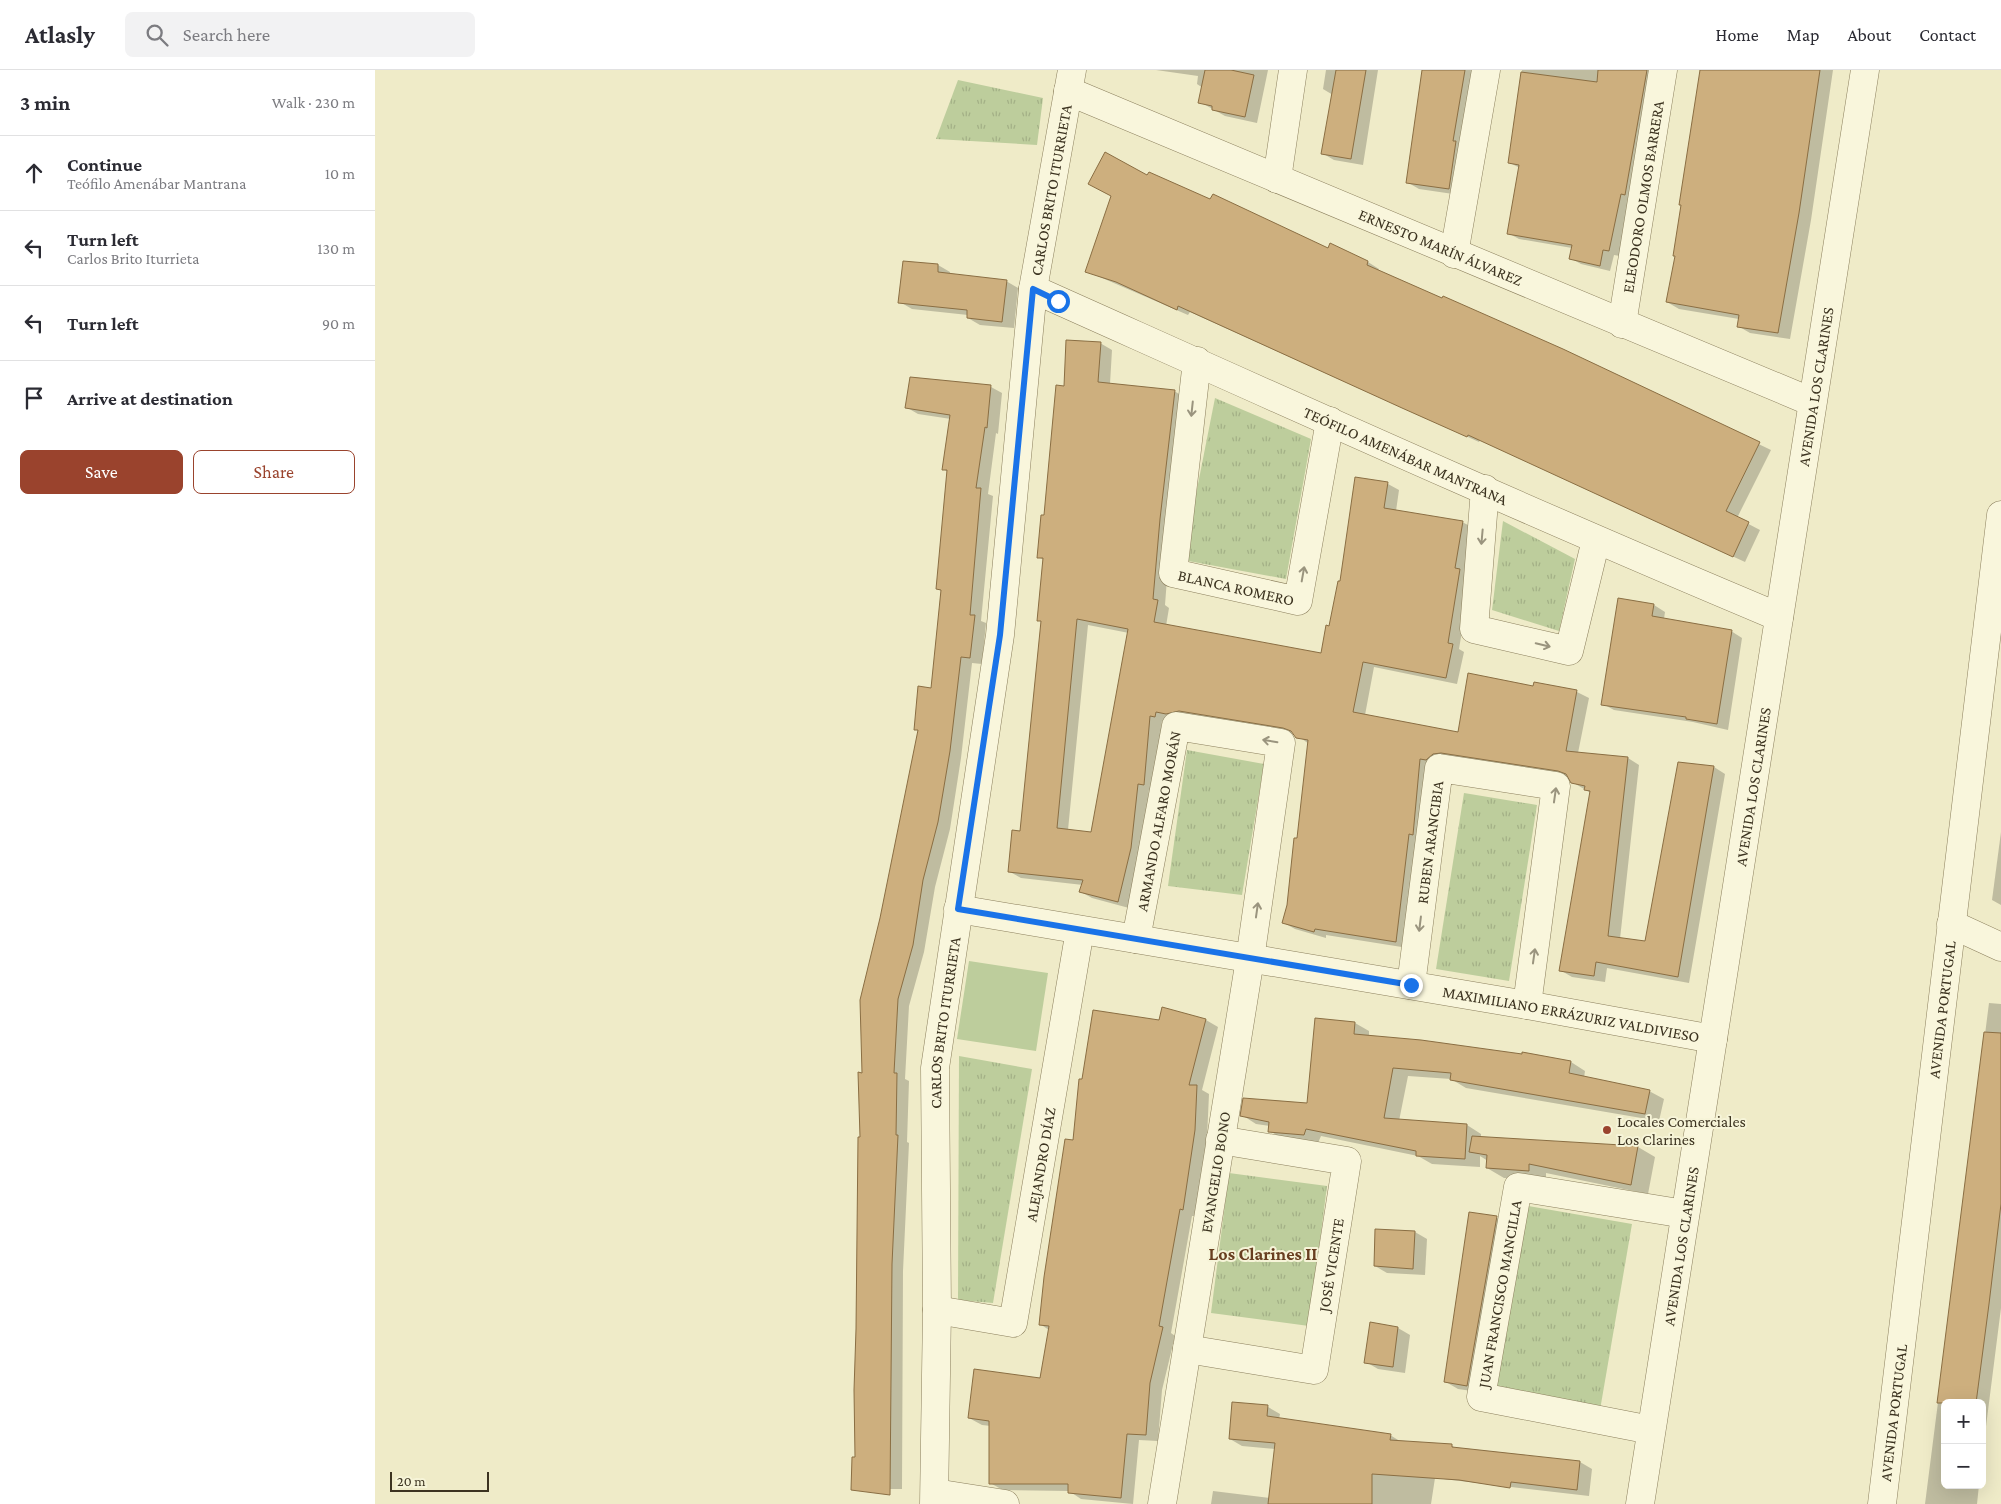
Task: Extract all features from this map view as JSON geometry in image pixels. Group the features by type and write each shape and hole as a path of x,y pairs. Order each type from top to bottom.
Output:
{"street":[{"path":"1277,178 1293,70"},
{"path":"1454,254 1486,70"},
{"name":"ELEODORO OLMOS BARRERA","path":"1622,324 1663,70"},
{"name":"AVENIDA LOS CLARINES","path":"1640,1504 1865,70"},
{"name":"ERNESTO MARÍN ÁLVAREZ","path":"1070,80 1277,178 1454,254 1812,402"},
{"name":"CARLOS BRITO ITURRIETA","path":"934,1499 937,1310 935,1068 1000,635 1033,289 1070,80"},
{"name":"TEÓFILO AMENÁBAR MANTRANA","path":"1033,289 1596,540 1779,617"},
{"name":"BLANCA ROMERO","path":"1197,361 1173,573 1298,601 1330,421"},
{"path":"1485,489 1474,630 1569,652 1596,540"},
{"name":"AVENIDA PORTUGAL","path":"1882,1504 2001,516"},
{"name":"ARMANDO ALFARO MORÁN","path":"1136,939 1176,726 1281,743 1250,958"},
{"name":"RUBEN ARANCIBIA","path":"1411,985 1439,768 1556,786 1527,1005"},
{"name":"MAXIMILIANO ERRÁZURIZ VALDIVIESO","path":"958,909 1411,985 1713,1039"},
{"path":"1951,924 2001,947"},
{"name":"ALEJANDRO DÍAZ","path":"937,1310 1013,1323 1080,930"},
{"name":"EVANGELIO BONO","path":"1162,1504 1250,958"},
{"name":"JOSÉ VICENTE","path":"1187,1350 1314,1370 1347,1161 1220,1140"},
{"name":"JUAN FRANCISCO MANCILLA","path":"1651,1430 1481,1396 1518,1187 1685,1214"},
{"path":"934,1499 1005,1504"}],"green space":[{"path":"958,80 1043,98 1037,145 936,139"},
{"path":"1215,398 1311,439 1286,579 1183,560"},
{"path":"1503,521 1575,559 1559,631 1492,610"},
{"path":"1187,750 1264,764 1242,895 1168,886"},
{"path":"1464,793 1537,805 1509,981 1436,969"},
{"path":"969,961 1048,973 1036,1051 957,1039"},
{"path":"959,1056 1032,1069 993,1303 958,1300"},
{"path":"1229,1173 1327,1186 1309,1326 1211,1313"},
{"path":"1523,1205 1632,1224 1600,1410 1492,1390"}],"building":[{"path":"1205,70 1231,70 1254,75 1245,117 1212,110 1212,106 1198,103"},
{"path":"1336,70 1366,70 1351,159 1321,154"},
{"path":"1422,70 1465,70 1453,141 1456,141 1449,189 1406,183"},
{"path":"1598,70 1647,70 1625,195 1621,194 1609,251 1603,250 1600,266 1569,259 1572,245 1507,234 1519,165 1508,163 1521,72 1597,82"},
{"path":"1700,70 1820,70 1799,213 1778,333 1737,327 1739,315 1666,302 1675,256 1673,256 1681,205 1679,205"},
{"path":"1105,152 1147,175 1149,172 1210,199 1213,194 1328,248 1330,243 1368,261 1367,265 1563,349 1760,442 1726,511 1749,522 1733,557 1468,435 1467,437 1178,306 1177,310 1116,282 1085,272 1111,196 1088,184"},
{"path":"903,261 938,264 938,272 1007,280 1002,322 967,318 967,310 898,303"},
{"path":"1066,340 1101,342 1098,382 1175,390 1160,519 1153,599 1158,600 1154,622 1321,653 1326,625 1329,626 1338,581 1340,581 1355,477 1388,482 1384,508 1463,521 1455,568 1460,569 1448,643 1453,644 1446,678 1363,662 1353,712 1458,732 1468,673 1533,686 1534,682 1577,690 1566,751 1628,757 1608,936 1645,941 1678,762 1714,766 1678,977 1596,962 1594,976 1559,971 1590,791 1584,790 1585,786 1571,783 1566,774 1558,771 1441,753 1433,754 1426,760 1420,759 1413,835 1409,834 1396,942 1315,929 1314,932 1282,923 1287,905 1294,838 1297,838 1308,740 1296,738 1291,731 1283,728 1179,711 1166,714 1156,712 1155,717 1150,716 1144,785 1138,784 1131,848 1118,902 1079,892 1083,880 1008,872 1012,830 1020,831 1041,621 1037,621 1043,558 1037,558 1041,515 1044,515 1056,385 1064,386","holes":["1077,619 1128,629 1091,832 1057,828"]},
{"path":"910,377 991,385 987,428 985,427 976,488 981,488 970,615 975,615 970,658 961,657 950,751 938,822 923,880 913,945 898,999 894,1073 897,1073 896,1135 898,1135 892,1264 890,1495 851,1490 852,1457 855,1457 854,1390 858,1137 860,1137 858,1072 862,1073 860,1000 880,918 918,730 914,730 918,686 931,688 941,590 936,589 947,470 942,470 950,415 905,408"},
{"path":"1618,598 1654,604 1652,616 1732,630 1717,724 1686,719 1686,717 1601,705"},
{"path":"1162,1007 1206,1019 1189,1085 1197,1085 1195,1130 1183,1210 1180,1209 1159,1326 1163,1327 1150,1383 1146,1435 1127,1434 1121,1498 1068,1493 1068,1484 989,1484 989,1421 968,1418 974,1369 1040,1378 1049,1326 1039,1325 1044,1277 1065,1139 1073,1140 1079,1079 1082,1079 1093,1010 1159,1020"},
{"path":"1315,1018 1355,1022 1354,1034 1421,1040 1522,1054 1522,1052 1571,1061 1569,1073 1650,1090 1645,1114 1450,1080 1451,1073 1393,1068 1384,1118 1467,1124 1465,1159 1416,1156 1416,1151 1306,1129 1304,1135 1268,1132 1269,1122 1240,1116 1243,1098 1307,1103"},
{"path":"1984,1032 2001,1033 2001,1204 1977,1399 1941,1399 1941,1403 1937,1403"},
{"path":"1472,1136 1638,1146 1631,1185 1529,1164 1529,1171 1486,1168 1487,1155 1469,1152"},
{"path":"1469,1212 1497,1216 1467,1386 1444,1382"},
{"path":"1375,1229 1415,1231 1413,1269 1374,1266"},
{"path":"1370,1322 1398,1327 1393,1367 1364,1363"},
{"path":"1232,1402 1268,1405 1267,1416 1391,1434 1390,1440 1452,1444 1452,1447 1580,1461 1577,1490 1511,1482 1510,1488 1459,1480 1372,1474 1372,1504 1268,1504 1275,1443 1229,1439"}],"place":[{"name":"Locales Comerciales Los Clarines","path":"1607,1130"}],"district":[{"name":"Los Clarines II","path":"1263,1254"}],"route":[{"path":"1058,301 1033,289 1000,635 958,909 1411,985"}]}
